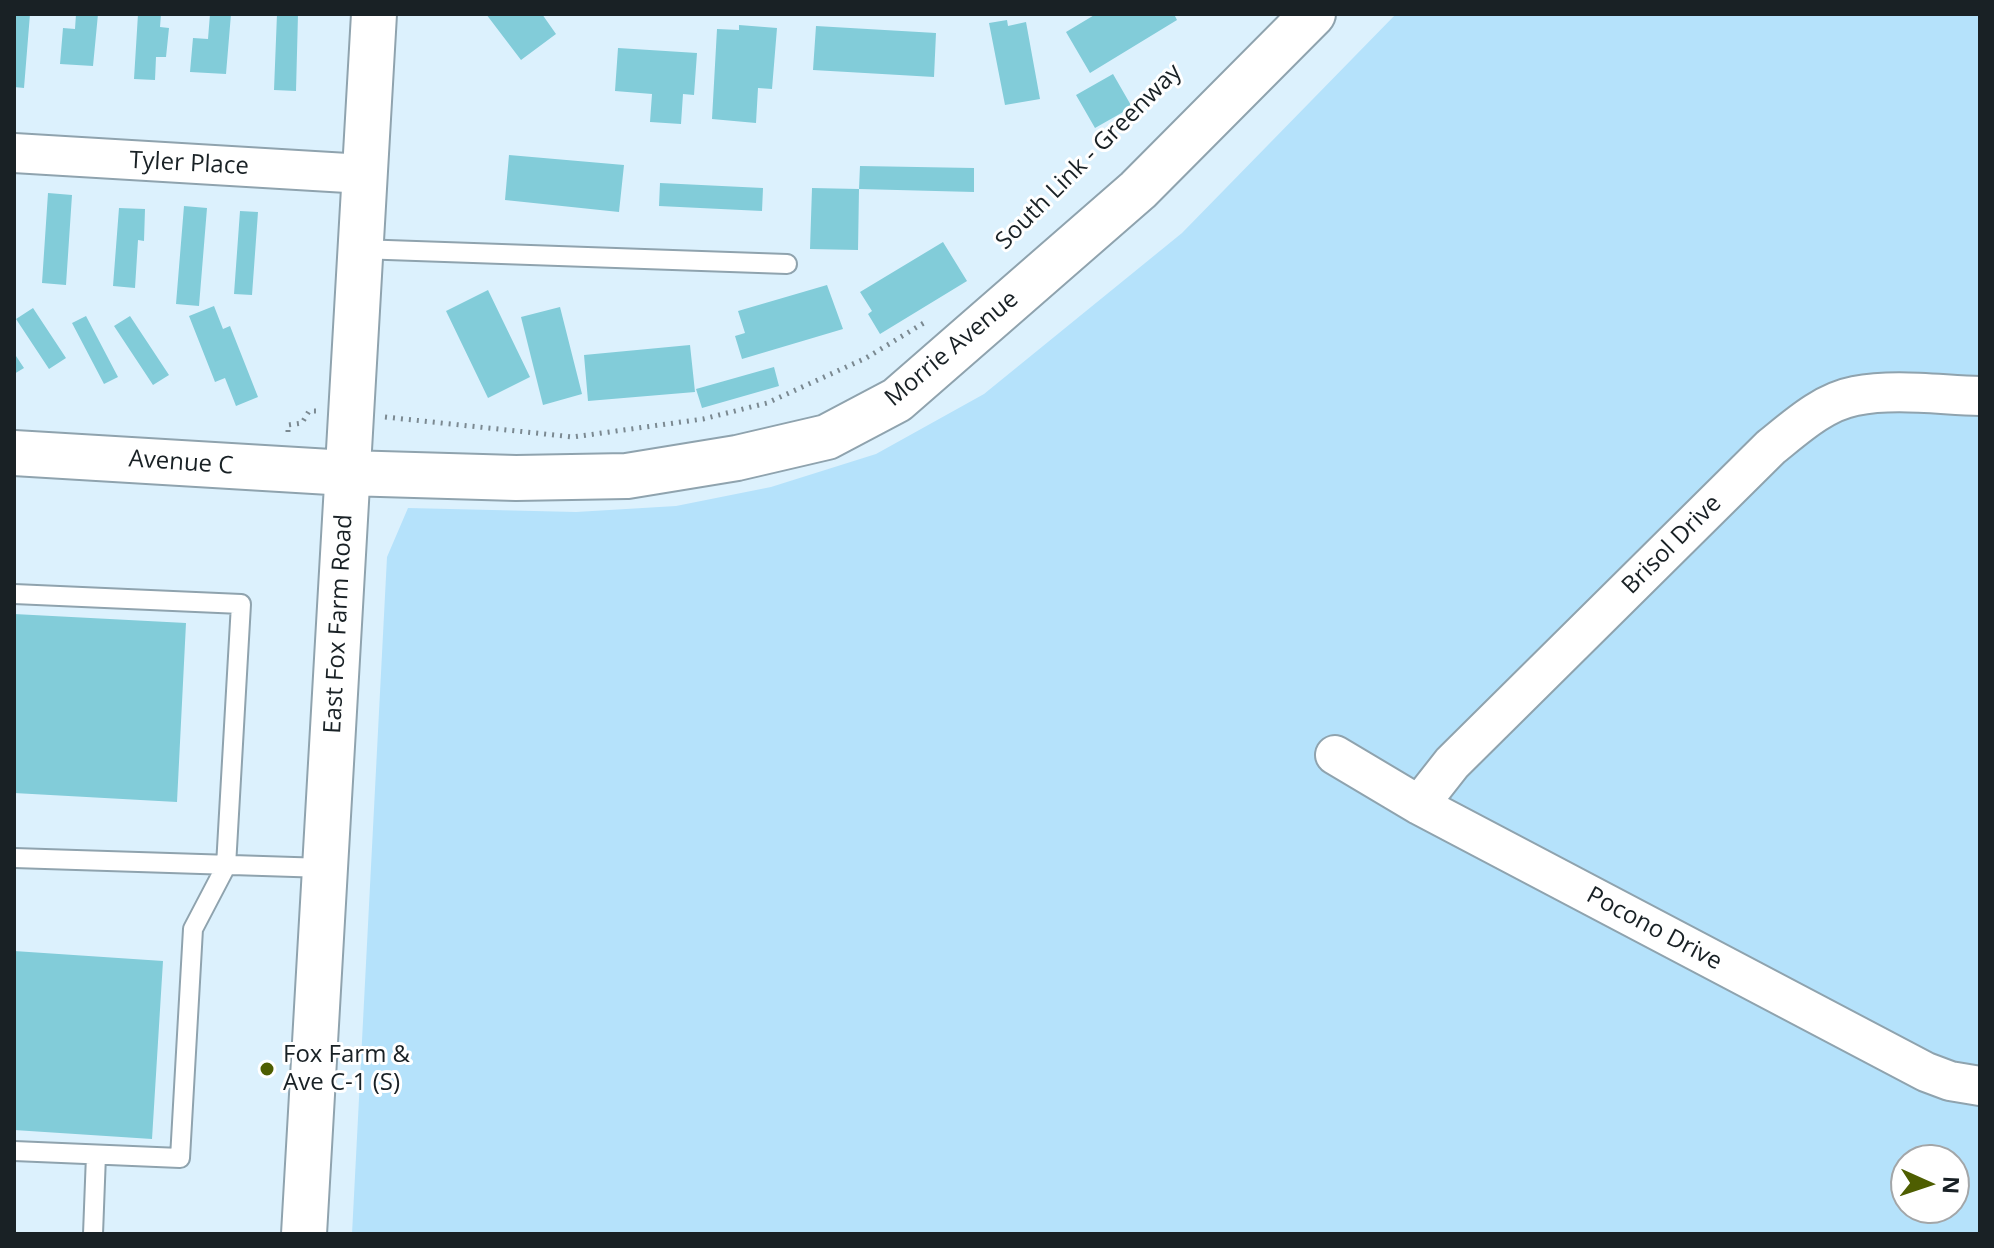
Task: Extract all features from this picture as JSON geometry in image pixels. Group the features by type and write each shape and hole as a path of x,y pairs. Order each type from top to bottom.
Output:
{"main road":[{"name":"East Fox Farm Road","path":"304,1234 374,14"},
{"name":"Morrie Avenue","path":"347,473 516,478 627,476 737,458 827,437 897,400 1066,253 1138,190 1313,14"},
{"name":"Avenue C","path":"14,453 347,473"}],"street":[{"name":"Tyler Place","path":"14,153 364,174"},
{"name":"Brisol Drive","path":"1419,805 1452,763 1771,447 1804,421 1832,404 1855,396 1980,396"},
{"name":"Pocono Drive","path":"1335,755 1419,805 1926,1072 1950,1081 1980,1086"}],"lane":[{"path":"359,249 787,264"},
{"path":"14,594 241,604 226,866 193,929 180,1158 14,1151"},
{"path":"14,858 325,868"},
{"path":"93,1234 96,1155"}],"path":[{"path":"386,417 573,437 703,419 767,403 866,358 935,316"}],"shaded area":[{"path":"1396,14 1980,14 1980,1234 352,1234 387,557 408,508 576,512 676,506 771,487 876,454 984,394 1182,233"}],"building":[{"path":"14,14 30,14 24,88 14,87"},
{"path":"76,14 98,14 93,66 60,64 63,28 75,29"},
{"path":"138,14 161,14 160,27 169,28 166,57 156,57 155,80 134,79"},
{"path":"210,14 231,14 226,74 190,72 193,38 208,39"},
{"path":"277,14 298,14 296,91 274,90"},
{"path":"486,14 542,14 556,34 521,60"},
{"path":"1096,14 1174,14 1177,20 1090,73 1066,32"},
{"path":"1007,20 1008,26 1026,22 1040,99 1005,105 989,23"},
{"path":"739,25 777,28 772,89 758,88 756,123 712,119 717,29 739,30"},
{"path":"816,26 936,33 934,77 813,70"},
{"path":"618,48 697,53 694,95 683,94 681,124 650,122 652,94 615,91"},
{"path":"1113,74 1132,107 1095,128 1076,95"},
{"path":"509,155 624,165 619,212 505,200"},
{"path":"860,166 974,168 974,192 859,189"},
{"path":"660,183 763,188 762,211 659,206"},
{"path":"812,188 859,189 858,250 810,249"},
{"path":"48,193 72,195 66,285 42,283"},
{"path":"184,206 207,208 199,306 176,304"},
{"path":"119,208 145,209 144,241 138,240 135,288 113,286"},
{"path":"240,211 258,212 252,295 234,294"},
{"path":"943,242 967,281 880,334 868,314 872,311 860,292"},
{"path":"827,285 843,329 742,359 735,336 745,333 738,311"},
{"path":"488,290 530,377 488,398 446,311"},
{"path":"214,306 223,329 230,326 258,397 236,406 225,378 215,382 189,316"},
{"path":"560,307 582,394 543,405 521,317"},
{"path":"33,308 66,358 49,369 16,319"},
{"path":"86,316 118,377 104,384 72,323"},
{"path":"130,316 169,375 153,385 114,326"},
{"path":"690,345 695,392 588,401 584,355"},
{"path":"14,353 24,368 14,374"},
{"path":"774,367 779,386 702,408 696,389"},
{"path":"14,614 186,623 177,802 14,793"},
{"path":"14,951 163,961 152,1139 14,1130"}],"place":[{"name":"Fox Farm & Ave C-1 (S)","path":"267,1069"}]}
